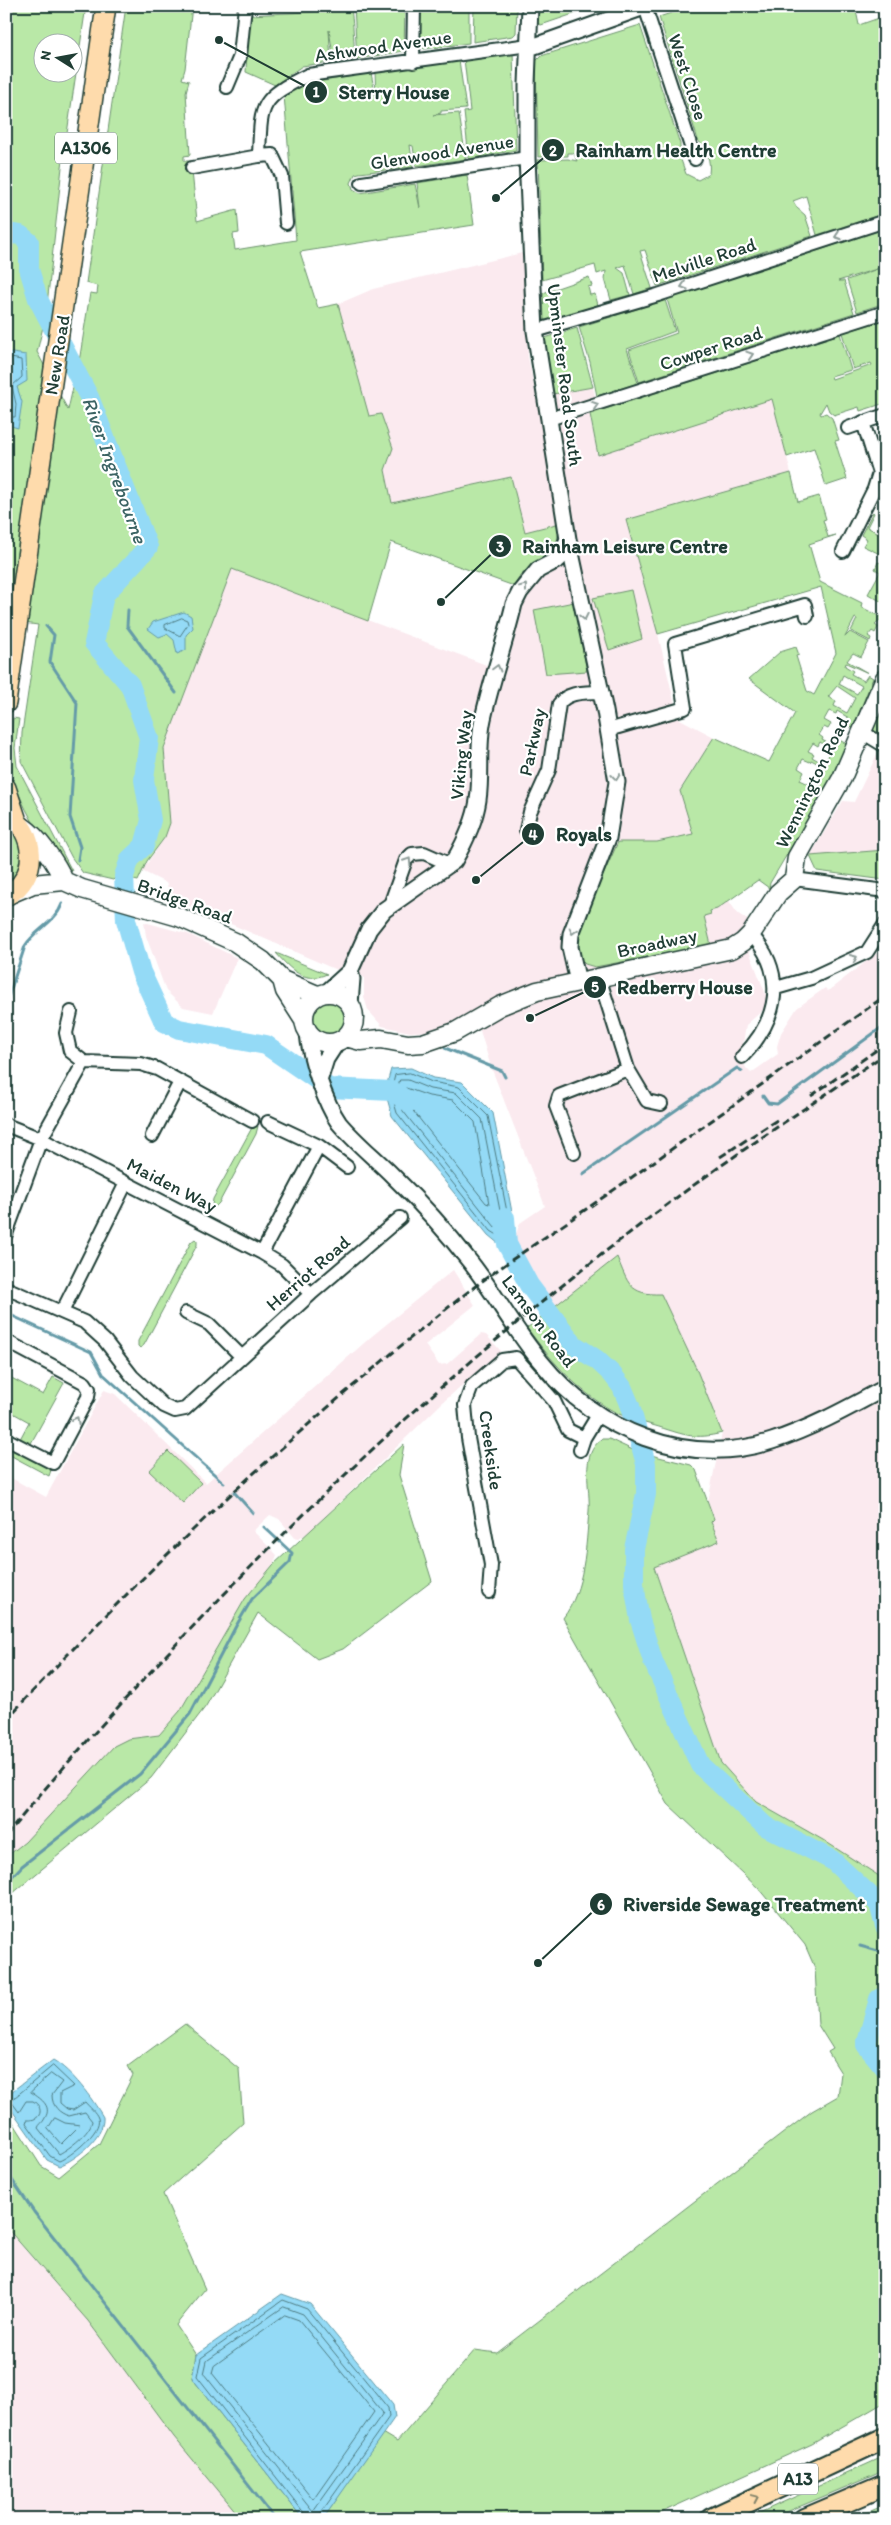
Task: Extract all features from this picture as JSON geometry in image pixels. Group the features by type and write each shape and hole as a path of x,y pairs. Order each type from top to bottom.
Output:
{"highway":[{"name":"A13","path":"711,2519 885,2438"},
{"name":"A13","path":"805,2519 885,2485"}],"main road":[{"name":"New Road","path":"6,703 67,290 106,6"},
{"name":"Wennington Road","path":"794,880 797,857 842,778 885,678"},
{"path":"6,788 15,819 29,840 31,855 29,869 22,882 9,895"},
{"path":"9,895 33,884 64,880 59,868 34,834 15,819"},
{"name":"Bridge Road","path":"64,880 82,889 179,917 235,942 262,961 282,980 322,994 340,995 352,1012 381,1039"},
{"name":"Broadway","path":"500,1006 538,991 732,949 744,942 778,893 794,880"},
{"name":"Bridge Road","path":"282,980 285,991 306,1026 321,1042 341,1039 360,1041 381,1039 408,1044 423,1044 456,1032 500,1006"},
{"path":"306,1026 306,1005 322,994"},
{"path":"341,1039 352,1029 352,1012"}],"street":[{"path":"227,87 240,56 245,6"},
{"path":"413,62 414,6"},
{"name":"Upminster Road South","path":"530,6 527,158 535,331 568,539 569,564"},
{"path":"529,46 646,7"},
{"name":"West Close","path":"646,7 695,159"},
{"name":"Ashwood Avenue","path":"260,152 260,117 269,98 284,87 308,75 529,46"},
{"path":"192,168 260,152 272,155 282,176 286,223"},
{"name":"Glenwood Avenue","path":"362,183 527,158"},
{"name":"Melville Road","path":"535,331 658,295 885,221"},
{"name":"Cowper Road","path":"548,419 885,312"},
{"path":"848,428 885,415"},
{"path":"843,551 874,489 879,472 863,422"},
{"path":"569,564 600,692 617,782 615,810 608,838 571,934 570,947 578,982"},
{"name":"Viking Way","path":"350,971 369,929 390,905 454,861 459,852 476,809 479,781 479,747 488,703 514,604 520,592 538,570 569,564"},
{"path":"608,730 685,708 675,644 804,605 807,616"},
{"name":"Parkway","path":"526,830 530,812 549,770 559,704 563,698 570,695 600,692"},
{"path":"862,732 885,746"},
{"path":"390,905 409,856 424,853 449,864"},
{"path":"794,880 885,891"},
{"path":"776,988 811,978 867,952 885,924"},
{"path":"742,1057 765,1029 772,1013 776,988 760,944 751,934"},
{"path":"322,994 350,971 352,979 352,1012"},
{"path":"598,977 628,1069 647,1101 662,1104"},
{"path":"71,1012 66,1033 70,1051 84,1062 141,1064 156,1069 252,1121"},
{"name":"Lamson Road","path":"306,1026 312,1057 329,1106 345,1130 433,1217 491,1290 541,1361 572,1395 598,1415 624,1430 660,1444 707,1450 737,1449 771,1441 811,1426 885,1388"},
{"path":"320,1078 326,1059 341,1039"},
{"path":"6,1234 41,1138 84,1062"},
{"path":"574,1153 556,1106 559,1096 628,1069"},
{"path":"152,1136 180,1082"},
{"path":"268,1122 319,1146 347,1167"},
{"name":"Maiden Way","path":"6,1125 41,1138 262,1253 282,1265 311,1294"},
{"path":"262,1253 319,1146"},
{"path":"6,1288 62,1312 126,1183"},
{"name":"Herriot Road","path":"62,1312 95,1330 132,1376 164,1406 175,1411 185,1409 311,1294 400,1218"},
{"path":"186,1313 208,1324 242,1357"},
{"path":"6,1341 85,1383 89,1389 88,1397 53,1463 6,1439"},
{"name":"Creekside","path":"489,1592 490,1565 468,1438 465,1405 472,1386 502,1360 516,1358 554,1401 568,1430 582,1444 598,1415"}],"shaded area":[{"path":"522,253 528,357 538,406 546,404 545,394 593,387 597,404 588,407 598,455 772,399 791,473 626,520 658,634 678,718 714,737 680,791 693,834 657,842 618,842 577,957 585,964 595,967 708,928 704,916 729,901 737,913 749,921 749,951 768,1000 763,1010 746,1025 741,1057 746,1068 751,1073 778,1054 777,1046 781,1033 797,1008 825,988 828,991 885,947 885,1891 879,1876 823,1840 756,1802 721,1763 654,1566 714,1519 708,1501 722,1433 644,1295 628,1285 617,1257 550,1310 517,1270 512,1245 520,1223 545,1206 491,1067 475,1014 436,1031 410,1032 382,1026 368,1010 364,997 364,977 332,968 173,899 166,883 142,871 165,837 170,823 164,748 232,569 489,666 505,599 520,576 556,547 525,532 510,477 357,512 318,308 338,304 373,289"},
{"path":"879,750 885,753 885,850 810,856 843,801 854,802"},
{"path":"144,922 188,934 237,958 213,1013 183,1007 166,991 146,936"},
{"path":"453,1270 475,1305 425,1345 439,1365 447,1364 481,1334 486,1335 501,1351 442,1403 307,1534 296,1539 279,1519 270,1515 253,1531 277,1555 273,1565 245,1599 180,1711 159,1735 128,1739 25,1842 6,1857 6,1459 13,1479 46,1497 104,1390 115,1394 206,1483 372,1336"},
{"path":"6,2228 88,2321 174,2437 242,2519 6,2519"}],"green space":[{"path":"6,6 86,6 82,33 32,32 32,82 75,82 62,167 46,314 37,352 68,410 80,356 90,293 97,294 98,286 86,283 126,6 192,6 185,69 182,79 189,81 186,92 190,155 184,156 184,161 191,161 197,221 237,210 239,233 233,234 235,250 296,240 284,95 305,84 371,73 376,98 375,72 459,60 466,109 441,111 441,113 433,115 459,113 466,159 416,166 413,146 410,145 413,167 355,174 351,183 353,189 360,193 415,184 420,208 417,183 467,175 474,225 300,252 318,308 338,304 369,416 381,414 393,448 385,470 392,503 511,477 525,532 560,523 556,547 520,576 514,586 391,542 368,621 232,569 164,748 170,823 165,837 147,861 138,881 117,876 113,880 83,873 72,858 21,761 22,733 38,625 10,621 6,647"},
{"path":"327,6 350,6 355,59 334,61 329,30 331,62 302,66 275,85 246,72 249,15 328,11"},
{"path":"354,6 405,6 404,51 357,59"},
{"path":"448,6 469,6 469,43 424,49 420,42 421,8 445,9"},
{"path":"474,6 517,6 516,33 513,36 473,42"},
{"path":"539,6 597,6 541,25 537,23"},
{"path":"692,6 855,6 859,25 879,18 877,11 885,8 885,213 817,235 806,196 793,201 797,208 805,215 812,236 657,286 645,250 640,251 652,288 634,294 625,265 617,268 624,273 630,295 611,300 605,279 606,271 597,274 595,265 542,280 538,160 568,159 577,161 574,153 568,153 568,156 538,157 536,61 541,56 640,25 680,144 680,157 686,174 698,180 709,174 709,160 698,140 659,17"},
{"path":"513,52 516,150 469,159 464,112 470,111 464,59"},
{"path":"885,229 885,303 857,312 847,280 880,268 838,281 844,281 854,313 639,382 629,350 677,333 667,299"},
{"path":"589,277 592,286 588,287 590,295 595,294 598,305 547,321 544,319 543,293"},
{"path":"665,300 675,331 627,349 638,383 597,396 590,362 579,327"},
{"path":"885,320 885,403 860,411 859,407 834,415 829,411 826,403 820,413 821,415 826,413 832,418 839,440 835,441 847,479 826,486 814,448 787,457 772,399 598,455 590,414 840,334 851,370 831,376 832,379 872,365 871,363 853,369 842,333"},
{"path":"577,328 593,387 553,394 545,338"},
{"path":"791,473 798,502 819,496 826,519 823,520 828,537 836,535 809,544 820,582 862,603 861,607 883,618 875,625 878,627 875,633 872,631 868,636 871,638 870,641 851,631 857,619 855,618 845,637 850,632 869,642 861,657 853,653 847,661 868,673 846,663 845,666 853,671 851,674 864,681 868,675 873,678 853,728 845,725 849,718 837,711 836,714 829,711 824,720 831,724 828,729 824,727 819,735 823,738 822,740 833,746 837,739 847,744 827,787 770,883 769,888 758,880 717,909 710,911 711,914 704,916 711,945 595,967 585,964 577,957 575,938 618,842 657,842 693,834 680,791 714,737 769,762 795,713 749,679 780,652 796,647 799,655 796,656 807,691 814,695 836,653 821,587 658,634 626,520","holes":["843,675 862,686 857,694 839,684","837,686 855,698 847,713 834,706 836,701 828,697","820,742 832,749 824,764 812,757 814,754 808,751 813,743 818,746","803,759 810,762 811,760 823,766 813,786 800,780 804,772 798,768"]},
{"path":"873,512 867,527 885,537 885,549 882,555 863,546 867,539 861,535"},
{"path":"878,562 885,564 884,603 868,594 880,572 875,569"},
{"path":"631,590 642,639 609,650 593,598"},
{"path":"574,602 587,671 546,674 534,610"},
{"path":"885,703 885,737 873,730"},
{"path":"13,718 19,719 15,748 17,766 71,872 62,864 43,839 26,809 14,781 10,757"},
{"path":"6,819 22,841 21,868 6,887"},
{"path":"885,850 885,880 817,871 810,856"},
{"path":"276,953 327,974 311,977 298,974"},
{"path":"328,1000 341,1005 346,1018 341,1031 328,1036 315,1031 310,1018 315,1005"},
{"path":"254,1124 258,1126 256,1134 219,1203 214,1208 212,1206 213,1199"},
{"path":"195,1239 197,1245 144,1345 140,1348 138,1341 191,1242"},
{"path":"617,1257 631,1286 642,1292 661,1294 696,1368 722,1433 690,1436 619,1414 592,1398 568,1377 527,1328"},
{"path":"6,1375 43,1395 53,1377 64,1383 30,1445 20,1439 29,1422 6,1409"},
{"path":"602,1439 609,1439 635,1451 691,1465 696,1470 714,1519 711,1522 719,1541 654,1567 721,1763 756,1802 823,1840 879,1876 885,1891 885,2402 812,2444 647,2519 323,2519 382,2433 397,2442 475,2350 497,2353 812,2111 838,2096 841,2073 828,2052 833,2049 818,2025 815,1968 805,1945 758,1888 668,1804 563,1618 576,1594 580,1581 589,1511 588,1463 595,1446"},
{"path":"404,1444 399,1475 432,1581 343,1649 317,1659 258,1613 206,1706 151,1778 6,1899 6,1857 25,1842 114,1746 128,1739 159,1735 180,1711 245,1599 273,1565"},
{"path":"6,1446 51,1470 49,1476 6,1453"},
{"path":"168,1451 201,1483 183,1503 149,1471"},
{"path":"185,2024 239,2069 243,2123 163,2194 205,2289 176,2325 196,2355 192,2378 303,2519 242,2519 174,2437 88,2321 6,2227 6,2111 41,2166 59,2177 99,2144 133,2075 128,2066"},
{"path":"885,2456 885,2470 872,2476 770,2519 746,2519"},
{"path":"885,2505 885,2519 852,2519"}],"water":[{"path":"6,352 26,355 27,381 17,387 22,402 18,428 11,426 6,420"},
{"path":"184,612 191,616 193,628 186,635 186,650 177,654 174,640 167,634 159,637 148,629 153,622"},
{"path":"411,1068 433,1078 462,1082 493,1113 515,1228 505,1249 488,1235 392,1116 385,1091 391,1069"},
{"path":"53,2060 81,2086 103,2117 100,2132 89,2146 74,2158 59,2166 47,2160 6,2102 6,2097 11,2092"},
{"path":"282,2294 310,2304 393,2405 395,2417 323,2519 303,2519 192,2378 196,2355"}],"waterway":[{"name":"River Ingrebourne","path":"6,233 20,235 29,242 29,269 38,299 89,397 148,547 104,595 94,643 130,685 149,738 144,780 151,820 144,846 130,859 124,876 126,920 141,972 164,1022 179,1029 266,1045 329,1088 392,1091 409,1102"},
{"path":"128,610 127,626 176,693"},
{"path":"46,626 54,635 50,662 77,703 70,817 80,847 78,860"},
{"path":"6,1004 25,946 55,916 62,904"},
{"path":"763,1096 768,1103 777,1104 885,1025"},
{"path":"445,1048 502,1071 505,1077"},
{"path":"583,1174 737,1068 742,1071"},
{"name":"River Ingrebourne","path":"505,1218 507,1244 529,1285 574,1345 597,1360 612,1374 622,1387 630,1406 646,1464 646,1494 634,1549 634,1584 640,1620 653,1661 700,1765 765,1826 832,1860 879,1904 885,1926"},
{"path":"6,1313 91,1352 103,1374 224,1483"},
{"path":"234,1492 253,1513"},
{"path":"6,1883 22,1866 140,1774 190,1714 252,1599 290,1562 292,1553 264,1527"},
{"path":"860,1946 885,1953"},
{"name":"River Ingrebourne","path":"885,1996 879,1999 866,2045 885,2068"},
{"path":"6,2171 34,2212 275,2519"}],"railway":[{"path":"6,1720 115,1607 226,1498 403,1345 496,1271 632,1177 885,996"},
{"path":"811,1096 885,1044"},
{"path":"6,1836 73,1757 202,1617 325,1494 389,1434 520,1320 656,1213 741,1152 885,1054"},
{"path":"720,1157 780,1118"}],"place":[{"name":"Sterry House","path":"219,40"},
{"name":"Rainham Health Centre","path":"496,198"},
{"name":"Rainham Leisure Centre","path":"441,602"},
{"name":"Royals","path":"476,880"},
{"name":"Redberry House","path":"530,1018"},
{"name":"Riverside Sewage Treatment","path":"538,1963"}]}
